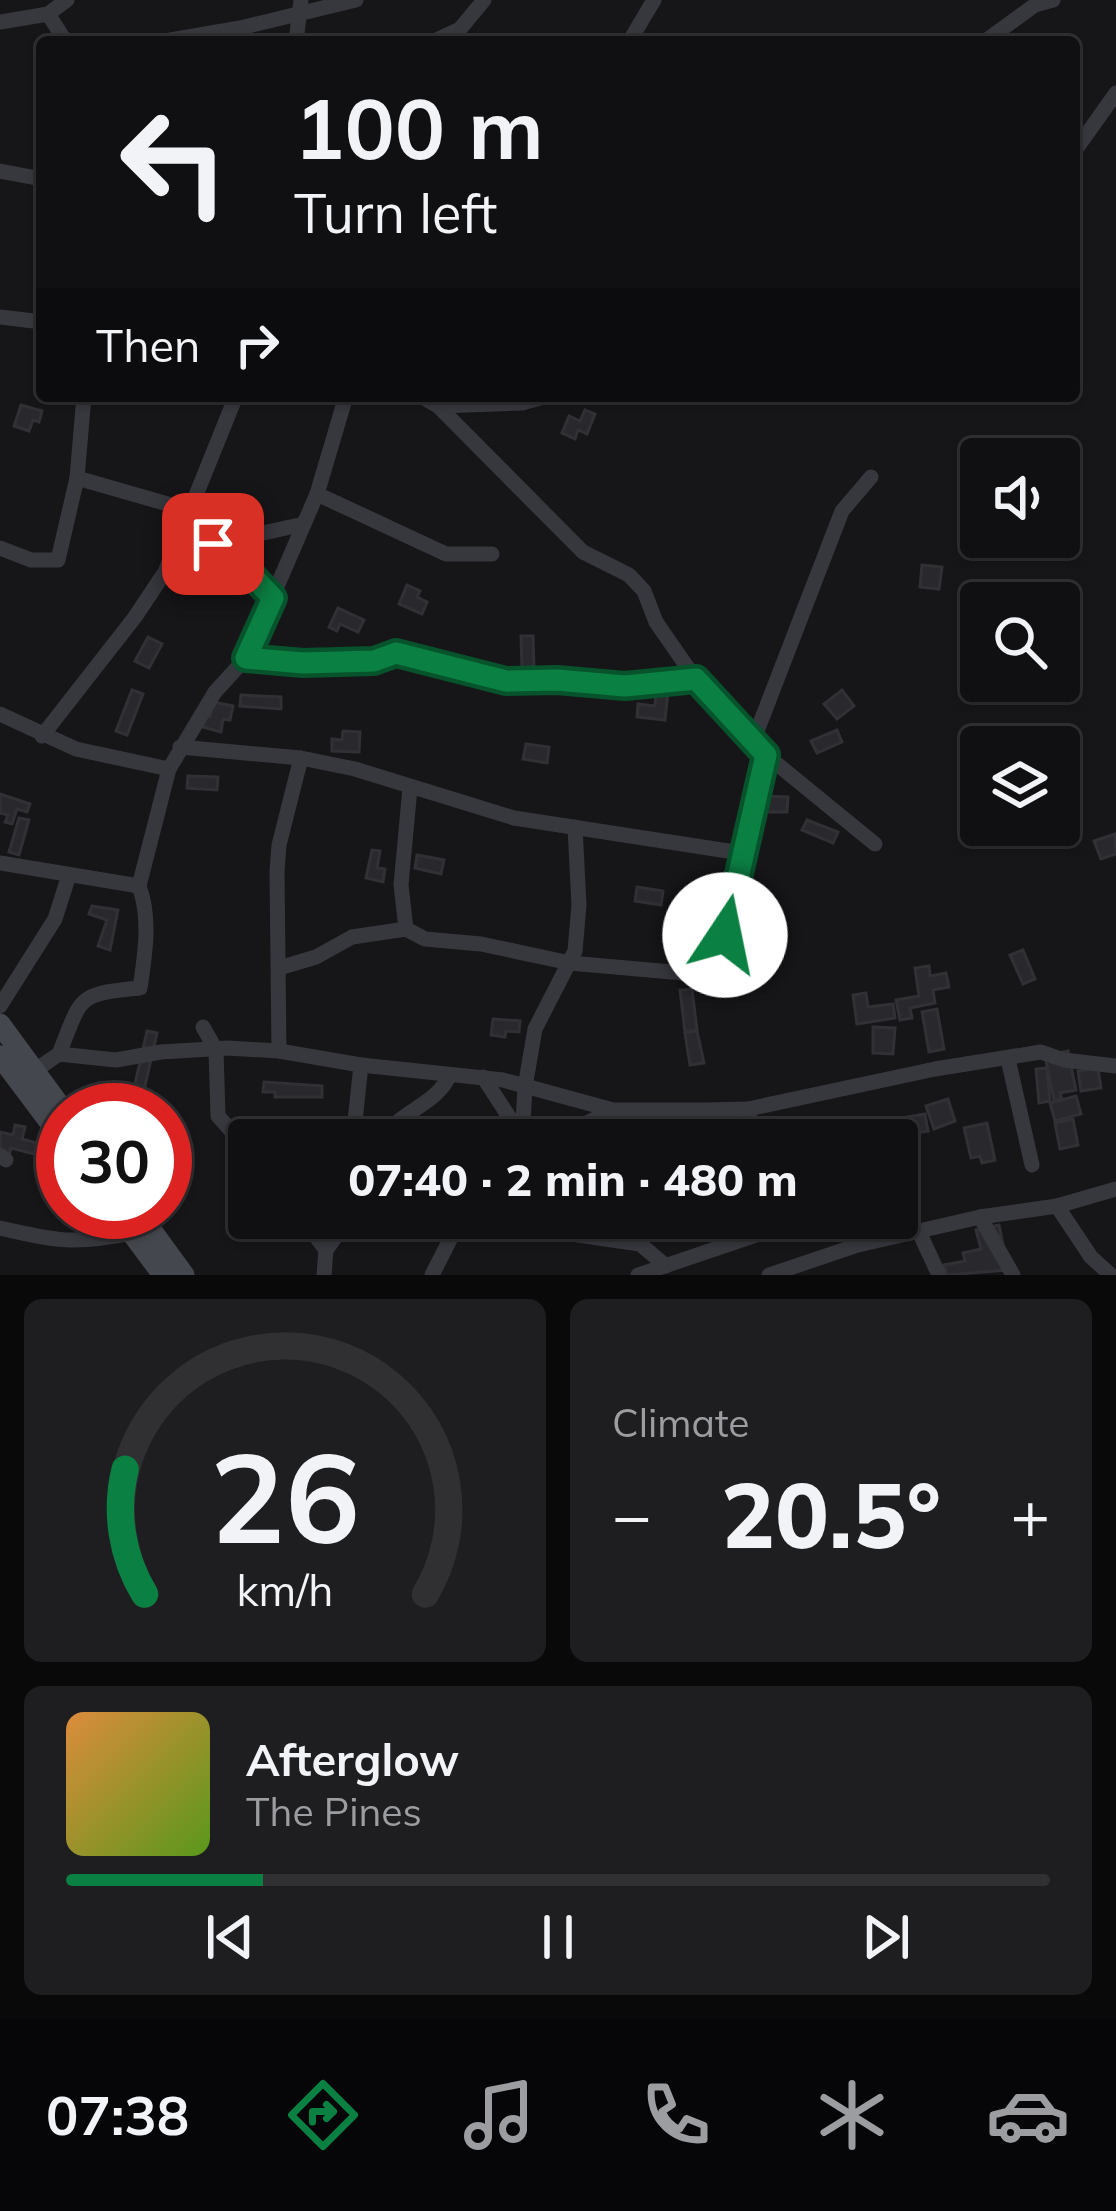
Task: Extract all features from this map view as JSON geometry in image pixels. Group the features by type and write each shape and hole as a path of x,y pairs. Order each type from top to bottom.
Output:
{"main road":[{"path":"0,1024 43,1083"},
{"path":"0,1056 36,1104"},
{"path":"144,1239 163,1275"},
{"path":"151,1239 184,1275"}],"street":[{"path":"0,22 48,14 67,0"},
{"path":"189,36 269,20 300,7 356,0"},
{"path":"444,36 460,28 484,0"},
{"path":"633,36 654,0"},
{"path":"992,36 1035,4 1053,0"},
{"path":"48,14 62,36"},
{"path":"268,36 269,20"},
{"path":"1080,144 1116,93"},
{"path":"0,171 36,178"},
{"path":"0,317 36,321"},
{"path":"0,548 31,560 58,560 76,478 84,402"},
{"path":"41,736 165,572 234,402"},
{"path":"34,1071 59,1054 82,1000 94,992 140,988 146,947 145,900 139,886 169,769 214,692 246,658 317,494 344,402"},
{"path":"431,402 584,552 629,575 644,591 656,622 696,679 766,755 875,844"},
{"path":"438,406 526,402"},
{"path":"754,739 785,649 842,512 871,477"},
{"path":"76,478 192,511"},
{"path":"317,494 446,554 492,554"},
{"path":"213,544 304,524"},
{"path":"184,533 213,544 240,563 273,598"},
{"path":"246,658 303,663 374,661 396,653 506,681 625,686 696,679"},
{"path":"0,714 41,736 106,757 169,769"},
{"path":"180,747 301,758 355,769 514,818 741,854"},
{"path":"279,968 316,957 352,937 406,929 425,939 481,944 570,963 717,976 766,755"},
{"path":"279,1051 279,845 301,758"},
{"path":"406,929 401,885 410,788"},
{"path":"523,1119 535,1029 570,963 579,905 575,827"},
{"path":"0,862 139,886"},
{"path":"0,1006 55,919 69,874"},
{"path":"202,1027 215,1050 218,1116 228,1127"},
{"path":"59,1054 116,1060 161,1052 279,1051 483,1077 613,1110 748,1109 1041,1052 1064,1060 1116,1066"},
{"path":"1008,1059 1032,1165"},
{"path":"355,1119 361,1065"},
{"path":"400,1119 444,1088 449,1076"},
{"path":"483,1077 510,1119"},
{"path":"748,1109 750,1119"},
{"path":"595,1119 613,1110"},
{"path":"769,1275 815,1268 858,1245 1116,1190"},
{"path":"1057,1206 1091,1257 1111,1275"},
{"path":"980,1217 1013,1275"},
{"path":"0,1228 36,1236"},
{"path":"920,1234 939,1275"},
{"path":"48,1239 85,1243 95,1239"},
{"path":"318,1239 326,1250"},
{"path":"324,1275 326,1250 334,1239"},
{"path":"432,1275 450,1239"},
{"path":"618,1239 640,1244 666,1265"},
{"path":"638,1275 732,1239"}],"building":[{"path":"21,405 42,411 29,431 14,426"},
{"path":"585,410 595,414 587,434 578,430 575,439 562,433 569,416 580,421"},
{"path":"922,565 942,567 939,589 920,587"},
{"path":"407,585 420,591 417,597 427,602 422,614 399,604"},
{"path":"338,608 364,620 358,632 340,624 337,631 329,627"},
{"path":"521,636 533,636 534,667 522,668"},
{"path":"148,637 162,644 149,668 135,661"},
{"path":"132,690 143,694 127,735 116,731"},
{"path":"656,690 668,692 665,720 637,717 638,704 655,706"},
{"path":"842,690 854,706 837,719 824,704"},
{"path":"241,695 281,697 281,709 240,706"},
{"path":"213,702 233,706 230,720 223,719 221,732 199,726 201,715 210,717"},
{"path":"837,730 842,742 817,753 811,741"},
{"path":"343,731 360,732 359,752 332,751 332,739 342,740"},
{"path":"526,744 549,747 547,763 523,759"},
{"path":"188,776 218,777 217,790 187,788"},
{"path":"0,794 30,804 27,812 17,809 12,824 5,822 8,815 0,813"},
{"path":"761,796 788,797 787,812 761,812"},
{"path":"19,818 29,820 19,855 9,852"},
{"path":"807,820 838,832 833,843 802,830"},
{"path":"1115,834 1116,854 1101,859 1094,841"},
{"path":"372,850 380,851 377,868 385,869 383,882 366,878"},
{"path":"417,855 444,860 441,874 415,868"},
{"path":"693,884 715,888 711,908 689,903"},
{"path":"637,887 663,891 661,905 635,901"},
{"path":"92,906 118,910 110,950 98,946 107,920 89,914"},
{"path":"669,923 679,926 676,934 683,936 678,954 667,951 669,942 663,941"},
{"path":"1023,950 1035,979 1023,984 1010,955"},
{"path":"929,966 930,976 946,973 949,987 933,990 935,1003 910,1008 912,1018 900,1020 896,1000 919,996 915,968"},
{"path":"692,989 697,1030 685,1032 680,990"},
{"path":"866,993 868,1007 893,1004 895,1018 857,1024 853,995"},
{"path":"937,1009 944,1049 929,1052 922,1012"},
{"path":"493,1019 520,1021 519,1032 491,1035"},
{"path":"873,1027 895,1028 893,1054 873,1053"},
{"path":"147,1031 157,1033 146,1083 135,1083"},
{"path":"697,1031 704,1063 690,1065 685,1033"},
{"path":"1068,1051 1076,1090 1060,1093 1062,1099 1054,1100 1045,1056"},
{"path":"1047,1068 1050,1101 1039,1103 1036,1069"},
{"path":"1098,1068 1101,1088 1081,1091 1078,1071"},
{"path":"264,1082 322,1086 322,1097 275,1097 275,1092 263,1092"},
{"path":"1076,1096 1081,1114 1055,1121 1050,1103"},
{"path":"948,1099 955,1121 934,1129 926,1106"},
{"path":"925,1114 928,1131 918,1133 918,1119 902,1118"},
{"path":"1073,1119 1078,1145 1060,1149 1055,1123"},
{"path":"987,1123 995,1160 982,1163 980,1156 971,1158 964,1128"},
{"path":"15,1125 25,1127 22,1139 36,1143 34,1154 11,1148 8,1160 0,1158 0,1132 13,1135"},
{"path":"999,1225 1008,1270 947,1275 944,1265 965,1261 963,1253 981,1249 976,1230"}],"route":[{"path":"213,544 240,563 273,598 246,658 303,663 374,661 396,653 506,681 625,686 696,679 766,755 725,935"}]}
